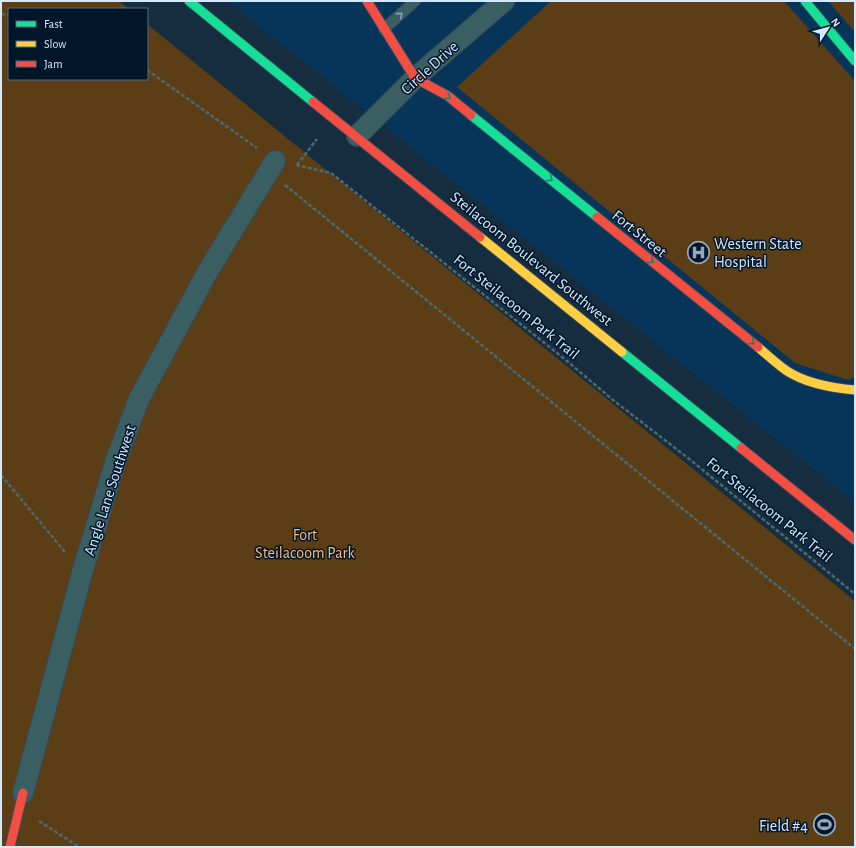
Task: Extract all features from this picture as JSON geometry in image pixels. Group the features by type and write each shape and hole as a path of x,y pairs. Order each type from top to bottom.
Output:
{"main road":[{"name":"Steilacoom Boulevard Southwest","path":"189,1 855,540"},
{"path":"367,1 414,78"},
{"path":"805,1 855,61"},
{"name":"Fort Street","path":"414,78 448,96 787,371 823,387 855,390"},
{"name":"Angle Lane Southwest","path":"10,847 21,801"}],"street":[{"name":"Circle Drive","path":"357,136 414,78 504,1"},
{"name":"Angle Lane Southwest","path":"21,801 82,573 116,460 140,400 208,271 272,166"}],"lane":[{"path":"384,29 415,1"}],"path":[{"name":"Fort Steilacoom Park Trail","path":"148,71 272,166 297,165 331,173 568,361 613,400 688,458 855,594"},
{"path":"297,165 317,139"},
{"path":"272,166 855,649"},
{"path":"1,476 82,573"},
{"path":"21,801 76,846"}],"shaded area":[{"name":"Western State Hospital","path":"227,1 855,1 855,502"}],"green space":[{"name":"Fort Steilacoom Park","path":"1,1 119,1 128,8 8,8 8,80 148,80 148,25 855,601 855,847 1,847"},
{"path":"551,1 784,1 855,81 855,377 848,380 795,363 457,87"},
{"path":"828,1 855,1 855,32"}],"traffic: fast":[{"path":"189,1 313,102"},
{"path":"805,1 855,61"},
{"path":"471,115 597,217"},
{"path":"622,352 741,448"}],"traffic: slow":[{"path":"480,237 622,352"},
{"path":"758,347 787,371 803,379 829,387 855,390"}],"traffic: jam":[{"path":"367,1 415,78 448,96 471,115"},
{"path":"313,102 480,237"},
{"path":"597,217 758,347"},
{"path":"741,448 855,540"},
{"path":"10,847 23,793"}],"place":[{"name":"Western State Hospital","path":"698,252"},
{"name":"Field #4","path":"824,825"}]}
